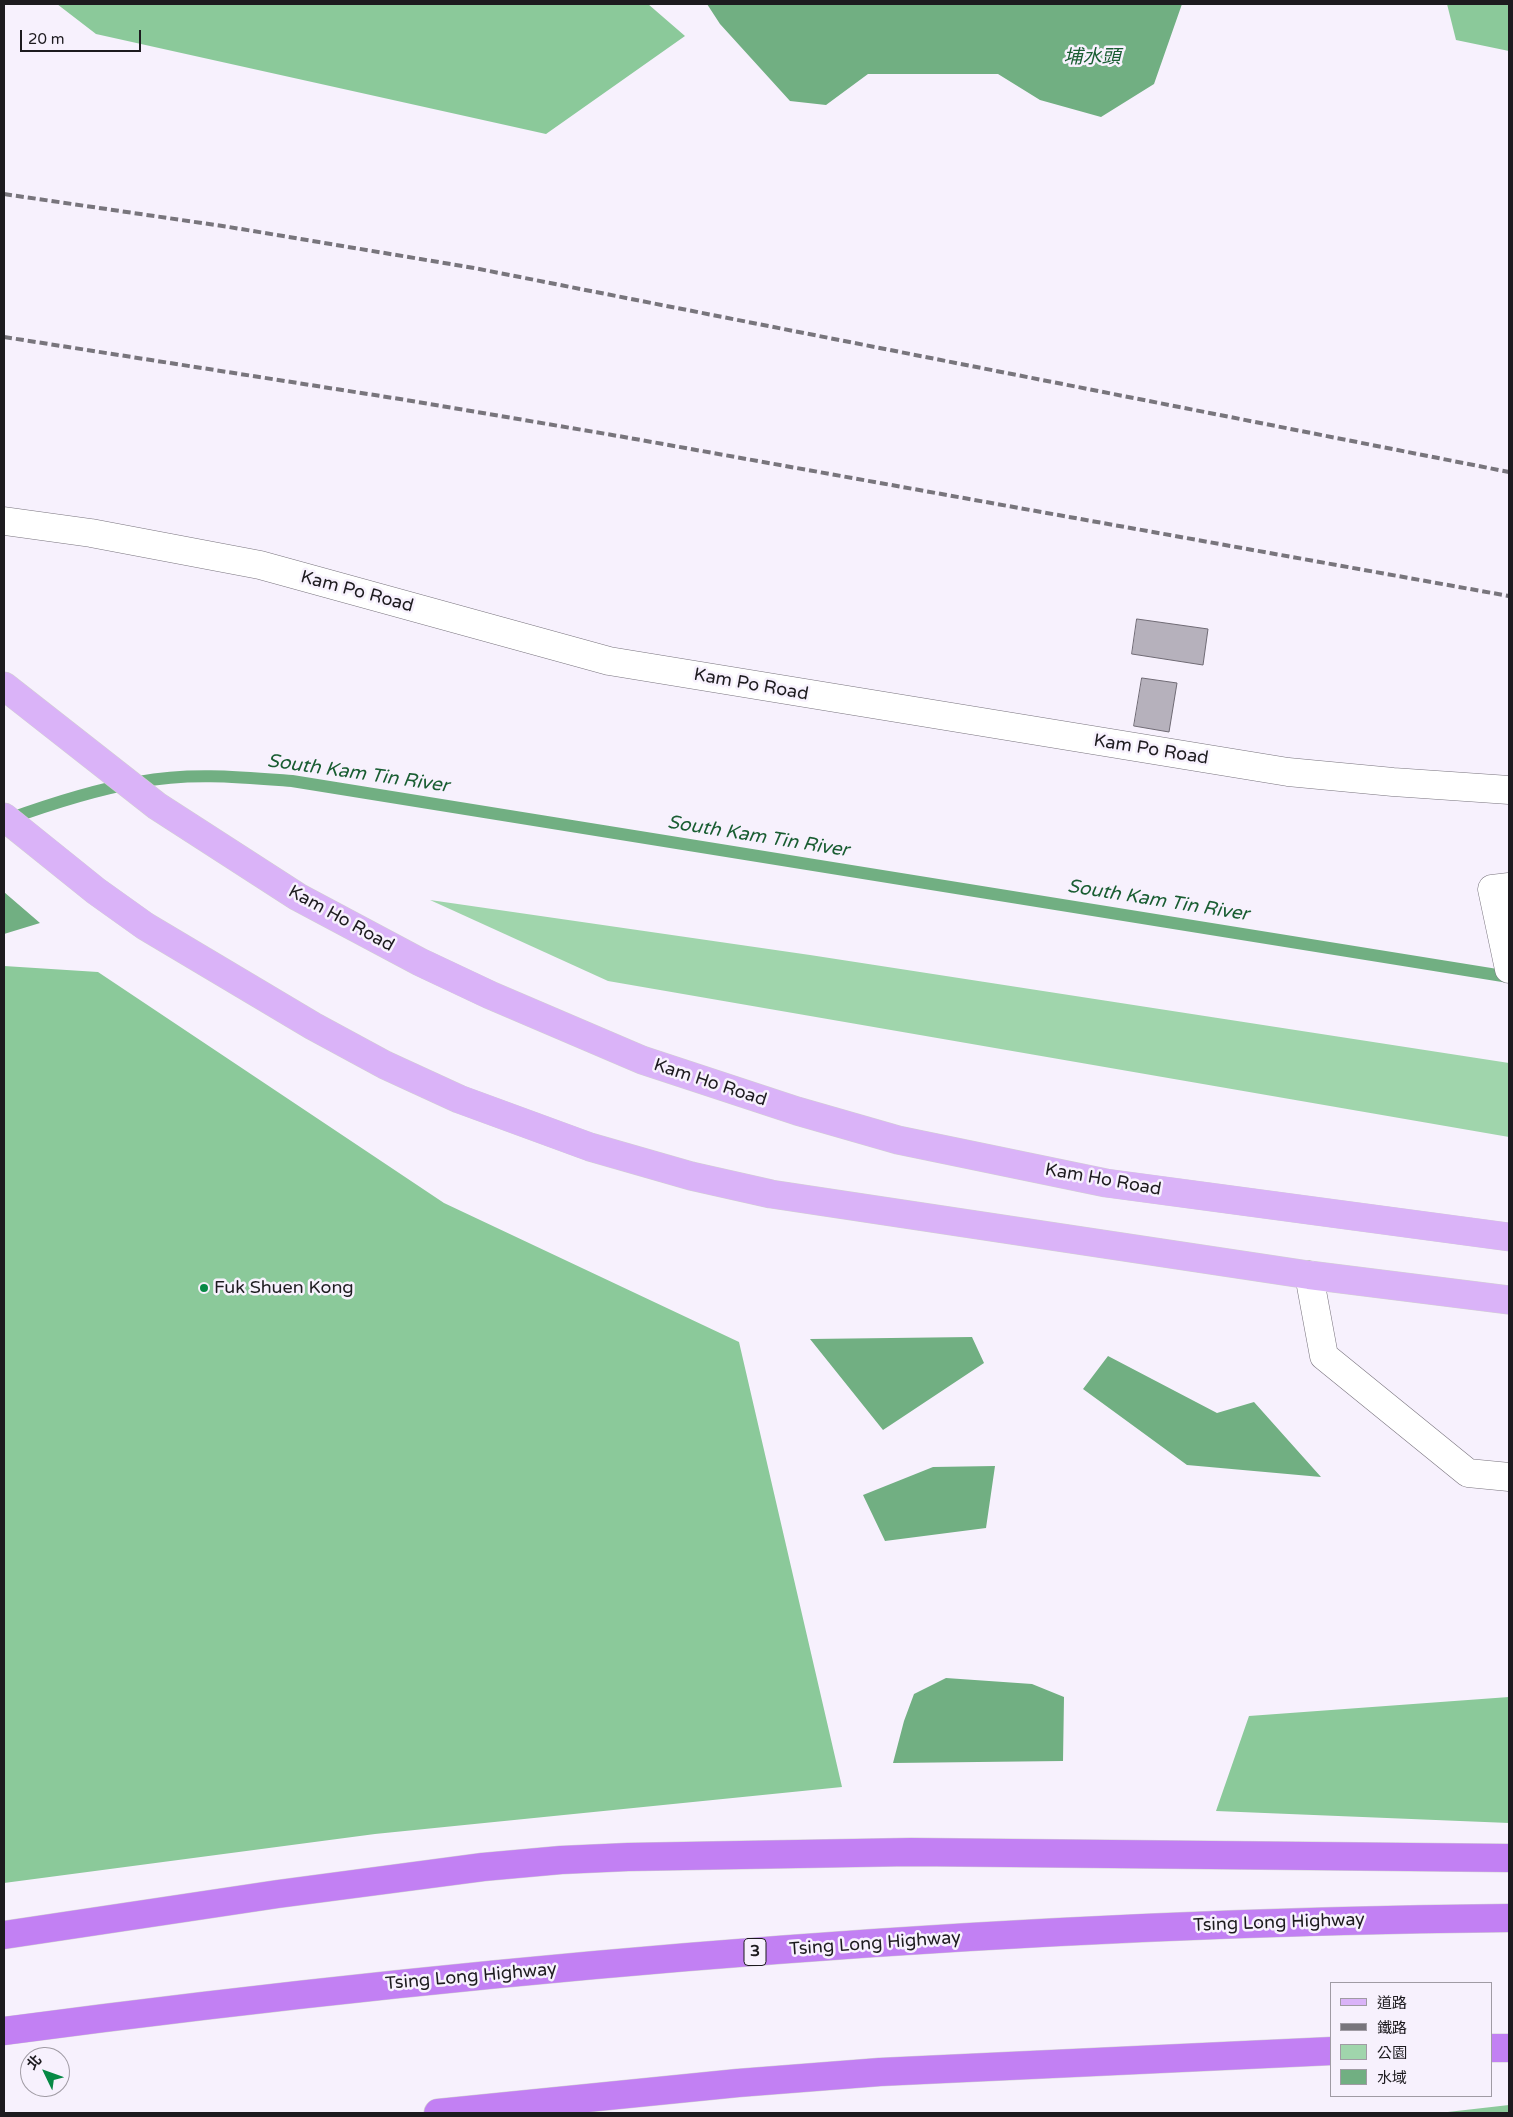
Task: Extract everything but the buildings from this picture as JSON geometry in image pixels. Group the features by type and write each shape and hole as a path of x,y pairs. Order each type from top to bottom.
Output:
{"highway":[{"path":"4,1935 307,1890 483,1867 590,1858 912,1852 1509,1858"},
{"name":"Tsing Long Highway","path":"4,2031 431,1980 876,1942 1254,1923 1509,1918"},
{"path":"1493,2048 1509,2048"},
{"path":"438,2113 738,2083 880,2072 1330,2051"},
{"path":"595,2113 738,2083"}],"main road":[{"name":"Kam Ho Road","path":"4,686 157,806 298,897 420,962 490,995 642,1060 796,1111 898,1140 1106,1183 1509,1237"},
{"path":"4,817 96,891 145,926 313,1026 385,1064 467,1102 535,1128 612,1154 691,1176 771,1194 1309,1275 1509,1300"}],"street":[{"name":"Kam Po Road","path":"4,521 91,533 260,565 609,660 1288,772 1509,790"},
{"path":"1509,886 1492,889 1509,969"},
{"path":"1309,1275 1324,1356 1468,1473 1509,1477"}],"green space":[{"path":"430,900 810,955 1509,1063 1509,1137 608,981"}],"shaded area":[{"path":"57,4 648,4 685,36 546,134 96,34"},
{"path":"1447,4 1509,4 1509,51 1456,40"},
{"path":"4,966 98,972 444,1203 739,1342 842,1787 375,1834 4,1883"},
{"path":"1509,1697 1509,1823 1216,1811 1249,1716"},
{"path":"1509,2105 1509,2113 1439,2113"}],"water":[{"name":"埔水頭","path":"707,4 1182,4 1154,84 1101,117 1040,100 998,74 868,74 826,105 790,101 720,24"},
{"path":"4,892 40,923 4,934"},
{"path":"972,1337 984,1363 883,1430 810,1339"},
{"path":"1108,1356 1217,1413 1254,1402 1321,1477 1187,1465 1083,1389"},
{"path":"995,1466 986,1528 885,1541 863,1495 933,1467"},
{"path":"946,1678 1032,1684 1064,1697 1063,1761 893,1763 904,1721 914,1694"}],"waterway":[{"name":"South Kam Tin River","path":"6,820 88,793 158,779 215,776 292,781 1509,977"}],"railway":[{"path":"4,194 229,227 474,268 1509,472"},
{"path":"4,337 406,400 624,437 1509,596"}],"place":[{"name":"Fuk Shuen Kong","path":"204,1288"}]}
